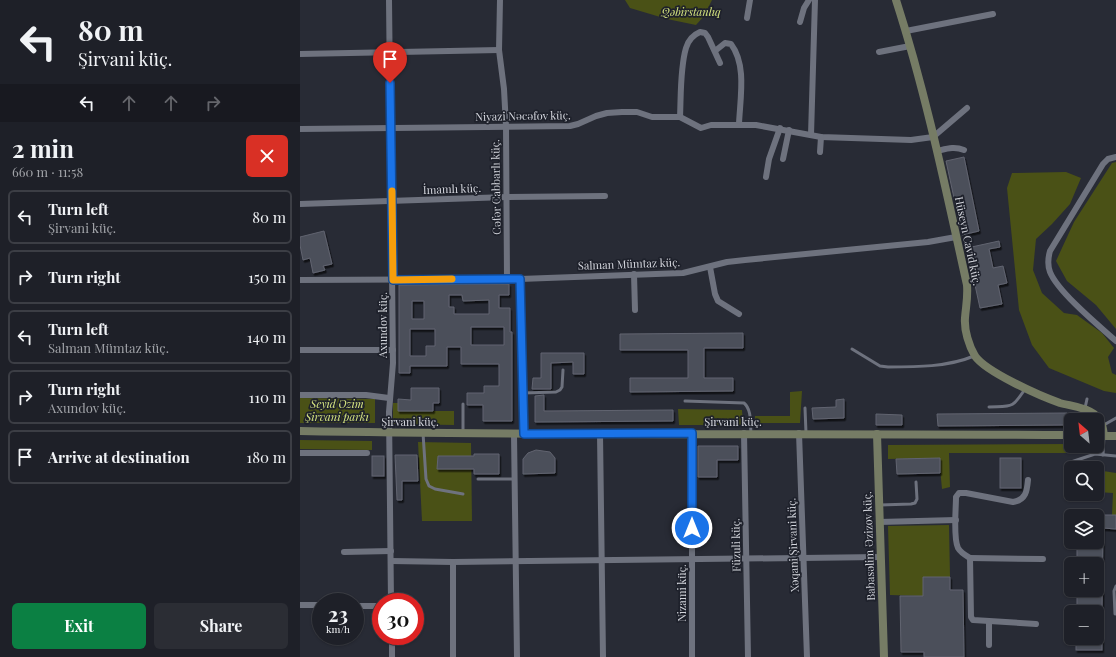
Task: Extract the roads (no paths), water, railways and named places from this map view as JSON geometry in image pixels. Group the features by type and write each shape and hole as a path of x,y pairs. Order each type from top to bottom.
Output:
{"main road":[{"name":"Hüseyn Cavid küç.","path":"896,0 906,31 937,151 968,296 965,324 968,340 975,356 991,369 1026,388 1050,399 1092,413"},
{"name":"Şirvani küç.","path":"300,431 514,434 802,433 1064,435"},
{"name":"Babasəlim Əzizov küç.","path":"877,434 884,657"},
{"path":"1104,436 1116,436"}],"street":[{"name":"Axundov küç.","path":"389,0 393,280 393,363 389,398 391,593"},
{"name":"Cəfər Cabbarlı küç.","path":"500,0 499,50 504,89 506,126 507,278"},
{"path":"747,18 750,0"},
{"path":"800,22 806,3 809,0"},
{"path":"811,135 815,0"},
{"path":"906,31 993,14"},
{"path":"680,117 684,60 686,47 692,38 700,32 705,34 708,37 720,63"},
{"path":"714,51 725,43 731,44 736,54 742,77 739,124"},
{"path":"879,52 910,46"},
{"path":"300,54 499,50"},
{"path":"933,137 967,108"},
{"name":"Niyazi Nəcəfov küç.","path":"300,129 570,126 607,113 637,112 656,117 680,117 701,128 711,125 739,124 780,128 821,137 911,140 933,137"},
{"path":"766,177 769,159 780,128"},
{"path":"783,159 789,130"},
{"path":"820,152 821,137"},
{"path":"937,151 951,148 964,150"},
{"path":"1116,157 1103,164 1050,251 1047,259 1050,272 1066,294 1116,341"},
{"name":"İmamlı küç.","path":"300,204 507,197 605,196"},
{"name":"Salman Mümtaz küç.","path":"300,280 520,279 683,273 745,260 928,242 956,237"},
{"path":"710,267 718,302 739,314"},
{"path":"634,274 634,310"},
{"path":"520,279 524,434"},
{"path":"300,350 393,350"},
{"path":"300,395 366,395 389,398"},
{"name":"Nizami küç.","path":"692,433 692,657"},
{"name":"Füzuli küç.","path":"748,433 748,657"},
{"name":"Xəqani Şirvani küç.","path":"802,433 807,657"},
{"path":"514,434 517,657"},
{"path":"600,434 603,561 603,657"},
{"path":"300,453 367,453"},
{"path":"1028,480 1027,491 1021,499 1013,502 966,492 959,493 956,497 958,547 970,558 1043,559"},
{"path":"879,522 956,520"},
{"path":"344,552 391,551"},
{"path":"391,561 603,561 880,557"},
{"path":"970,558 970,617 973,620 989,622 1036,624"},
{"path":"453,562 453,657"},
{"path":"300,605 312,605"},
{"path":"988,645 989,622"},
{"path":"392,645 392,657"}],"lane":[{"path":"852,349 880,366 888,367 950,363 975,356"},
{"path":"523,393 556,392 560,390 562,387 563,370"},
{"path":"989,407 1009,406 1014,404 1026,388"},
{"path":"1084,410 1087,399"},
{"path":"685,401 744,403 750,412 748,433"},
{"path":"462,433 463,404"},
{"path":"802,433 805,408"},
{"path":"1104,425 1116,418"},
{"path":"424,433 426,479 429,486 435,489 463,494"},
{"path":"1073,461 1085,456 1116,456"},
{"path":"478,479 515,479"},
{"path":"879,505 911,504 915,502 917,499 916,482"},
{"path":"1114,614 1114,591 1116,586"}],"park label":[{"name":"Qəbirstanlıq","path":"691,12"},
{"name":"Seyid Əzim Şirvani parkı","path":"337,410"}]}
